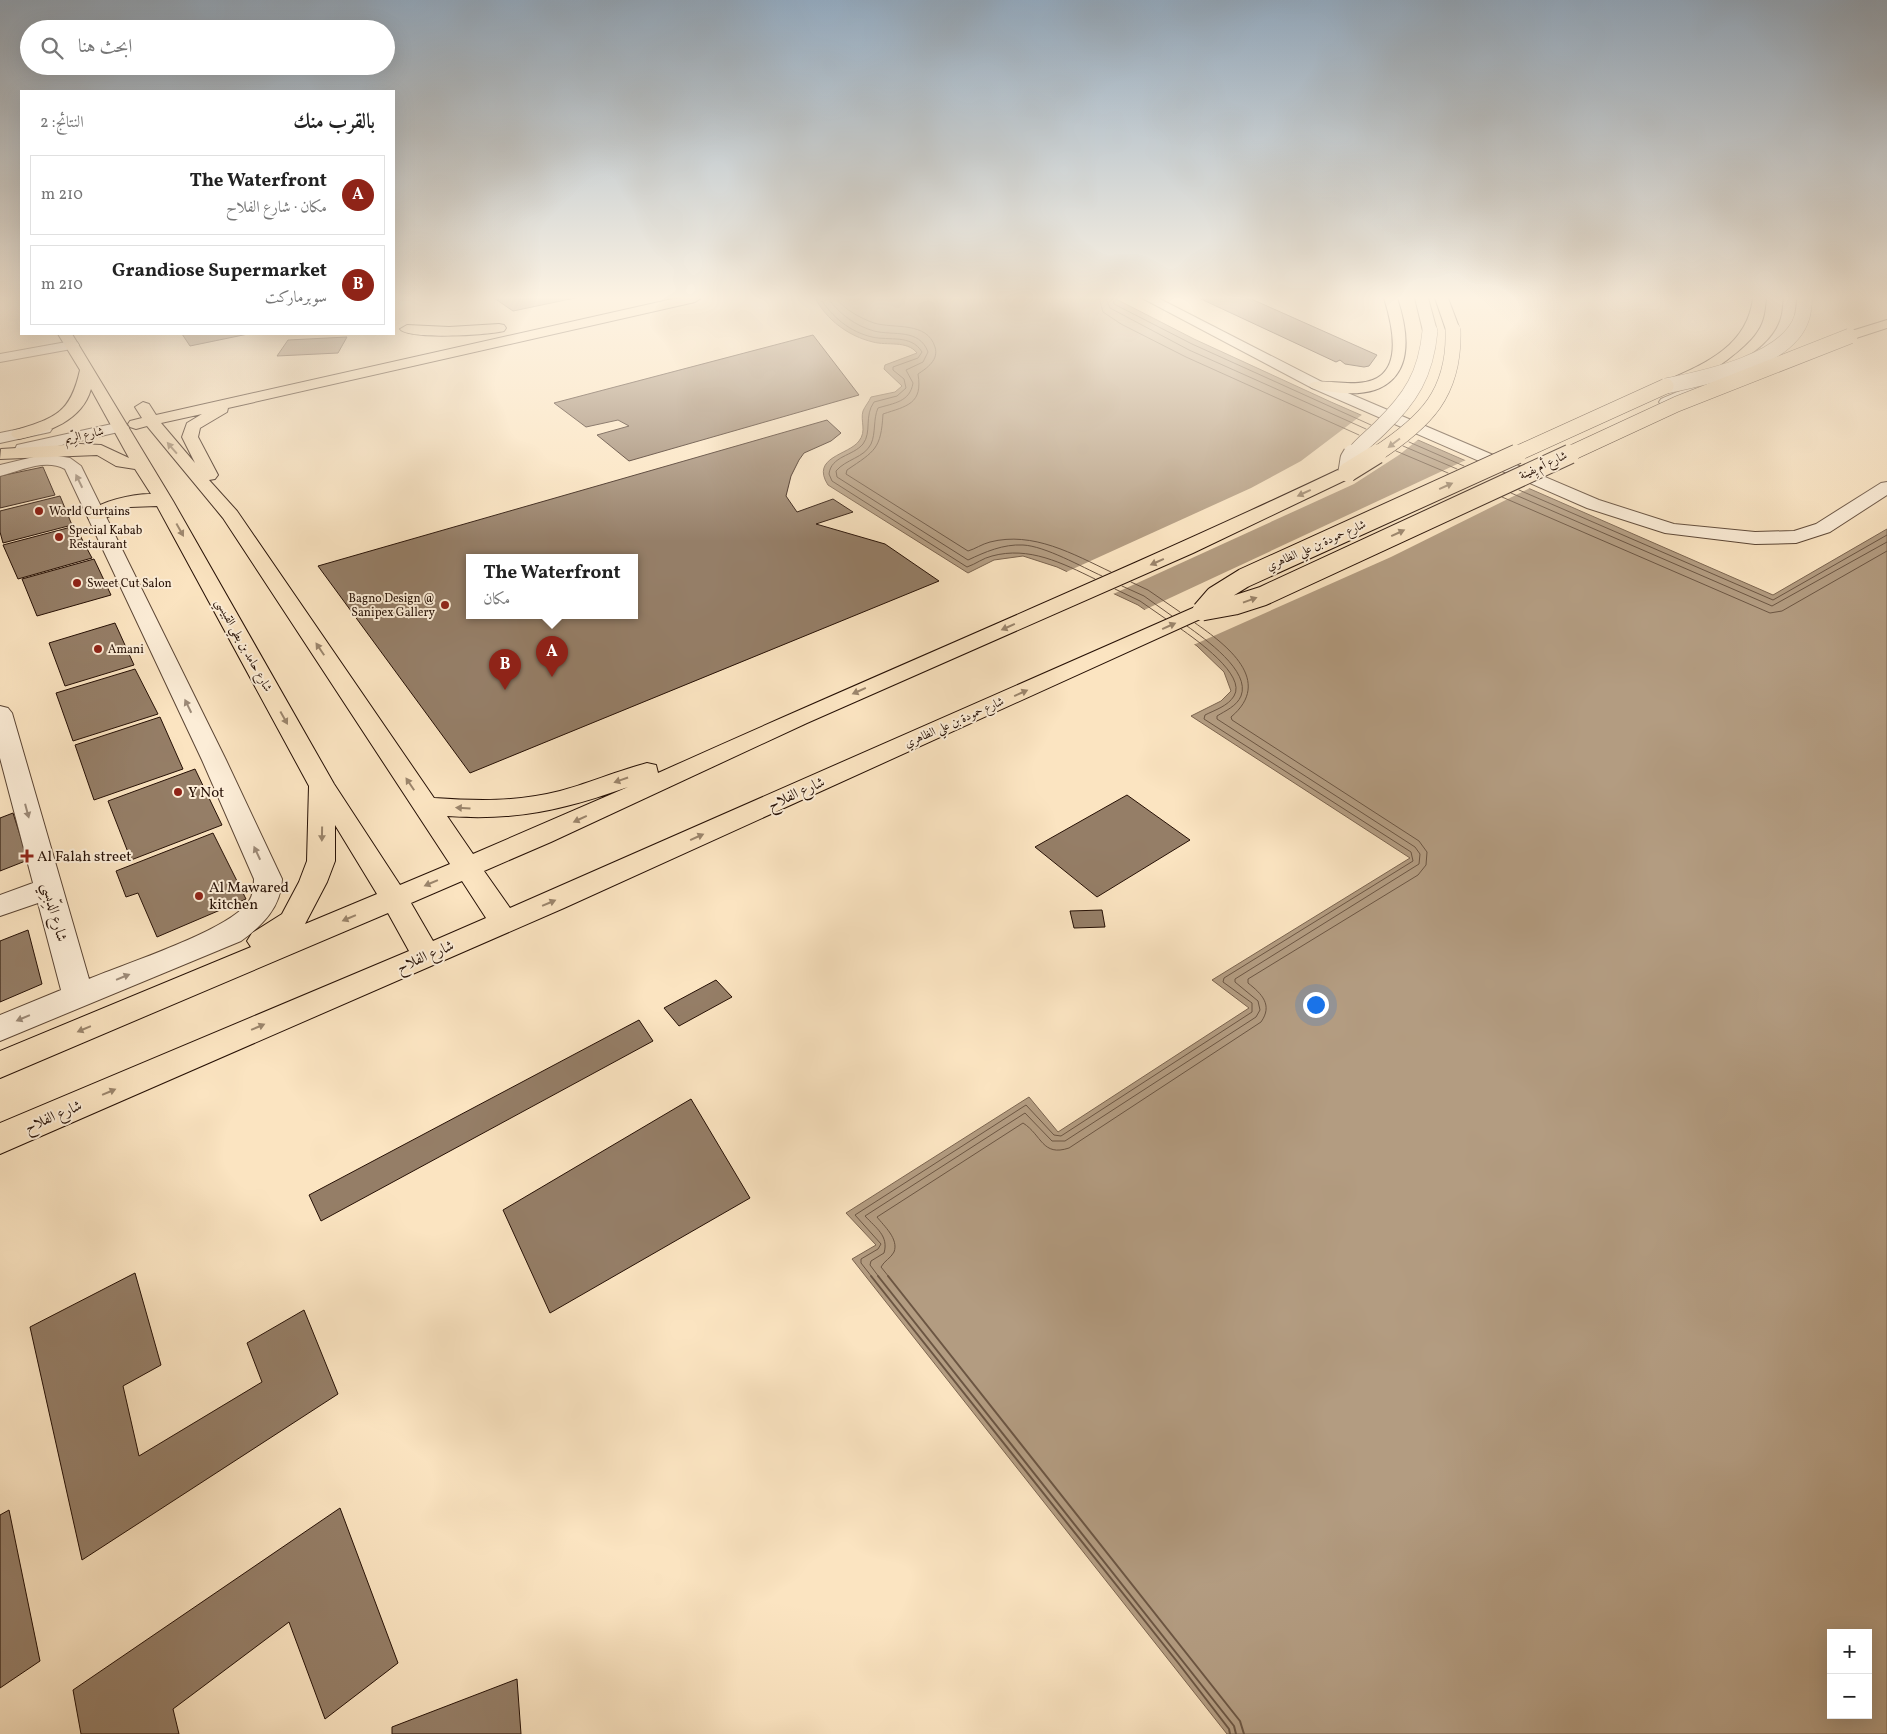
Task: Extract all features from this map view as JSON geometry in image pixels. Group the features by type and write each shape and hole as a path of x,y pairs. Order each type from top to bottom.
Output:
{"main road":[{"path":"18,434 58,418 74,407 80,399 85,379"},
{"name":"شارع حامد بن بطي القبيسي","path":"92,379 141,466 164,501 322,786 394,898 426,955"},
{"name":"شارع الرِّيم","path":"117,420 307,379"},
{"name":"شارع الرِّيم","path":"147,414 240,400 323,379"},
{"path":"1317,386 1356,389 1379,384 1385,379"},
{"path":"0,1065 542,836 799,718 1186,549 1348,472 1380,453 1412,429 1444,390 1448,379"},
{"name":"شارع حمودة بن علي الظاهري","path":"849,770 1202,611 1216,596 1244,578 1682,379"},
{"name":"شارع أم يِفينة","path":"1202,611 1235,605 1263,596 1677,404 1739,379"},
{"path":"240,400 216,411 193,426 190,437 230,515 424,806 504,922"},
{"path":"147,414 160,434 230,515"},
{"path":"0,454 96,449 106,452 122,462 141,466"},
{"path":"96,515 124,503 147,500 164,501"},
{"path":"424,806 509,809 568,798 799,718"},
{"name":"شارع الفلاح","path":"0,1139 504,922 849,770"},
{"path":"209,976 292,921 302,905 321,861 322,786"}],"street":[{"path":"1303,379 1593,504 1654,524 1710,535 1755,538 1796,536 1823,528 1887,487"},
{"path":"1348,472 1350,459 1354,453 1390,419 1419,379"},
{"path":"1666,386 1693,379"},
{"path":"1516,472 1716,379"},
{"name":"شارع الرِّيم","path":"18,434 117,420"},
{"name":"شارع الرِّيم","path":"0,454 117,420"},
{"path":"0,454 18,443 20,440 18,434"},
{"path":"0,454 67,462 72,466 233,802 268,879 269,891 251,920 231,933 0,1028"},
{"name":"شارع الدِّبسِي","path":"0,713 10,785 48,888 78,995"},
{"path":"0,906 48,888"}],"water":[{"path":"895,379 1281,379 1773,595 1887,529 1887,1734 1227,1734 852,1259 876,1245 846,1213 1029,1097 1058,1132 1249,1008 1212,980 1410,858 1191,716 1221,701 1231,691 1224,672 1197,646 1138,605 1057,567 1023,556 994,560 968,573 828,485 824,476 824,468 827,462 859,441 863,434 863,411 871,397 895,392 902,386"}],"pier":[{"path":"1363,414 1420,438 1399,455 1354,484 1111,595 1064,573 1251,488 1301,461"},
{"path":"1468,459 1532,487 1391,557 1191,646 1142,611"}],"building":[{"path":"646,379 847,379 859,395 629,461 597,435 629,426 618,420 586,427 554,403"},
{"path":"827,420 841,433 831,441 804,453 799,460 791,476 786,496 797,512 833,499 853,512 816,524 885,544 939,581 470,773 318,566"},
{"path":"43,467 55,495 0,508 0,476"},
{"path":"60,496 72,525 3,543 0,532 0,511"},
{"path":"75,526 92,558 18,579 3,545"},
{"path":"94,559 111,595 37,616 22,579"},
{"path":"115,623 134,665 65,686 49,643"},
{"path":"135,669 158,714 73,741 56,693"},
{"path":"160,717 183,769 94,800 75,745"},
{"path":"195,769 222,825 131,860 108,801"},
{"path":"1127,795 1190,840 1097,897 1035,847"},
{"path":"13,813 28,860 0,871 0,818"},
{"path":"213,833 246,899 157,937 138,893 126,897 116,871"},
{"path":"1102,910 1105,927 1074,928 1070,911"},
{"path":"28,930 42,984 0,1002 0,941"},
{"path":"716,980 732,997 679,1026 664,1008"},
{"path":"639,1020 653,1041 321,1221 309,1195"},
{"path":"691,1099 750,1198 550,1313 503,1210"},
{"path":"135,1273 161,1365 123,1386 139,1456 262,1382 247,1343 304,1310 338,1394 82,1560 30,1327"},
{"path":"340,1508 398,1663 325,1719 289,1622 173,1709 179,1734 81,1734 73,1690"},
{"path":"9,1510 40,1661 0,1688 0,1515"},
{"path":"517,1679 521,1734 392,1734 392,1727"}],"place":[{"name":"World Curtains","path":"39,511"},
{"name":"Special Kabab Restaurant","path":"59,537"},
{"name":"Sweet Cut Salon","path":"77,583"},
{"name":"Bagno Design @ Sanipex Gallery","path":"445,605"},
{"name":"Amani","path":"98,649"},
{"name":"The Waterfront","path":"552,677"},
{"name":"Grandiose Supermarket","path":"505,690"},
{"name":"Y Not","path":"178,792"},
{"name":"Al Falah street","path":"27,856"},
{"name":"Al Mawared kitchen","path":"199,896"}]}
